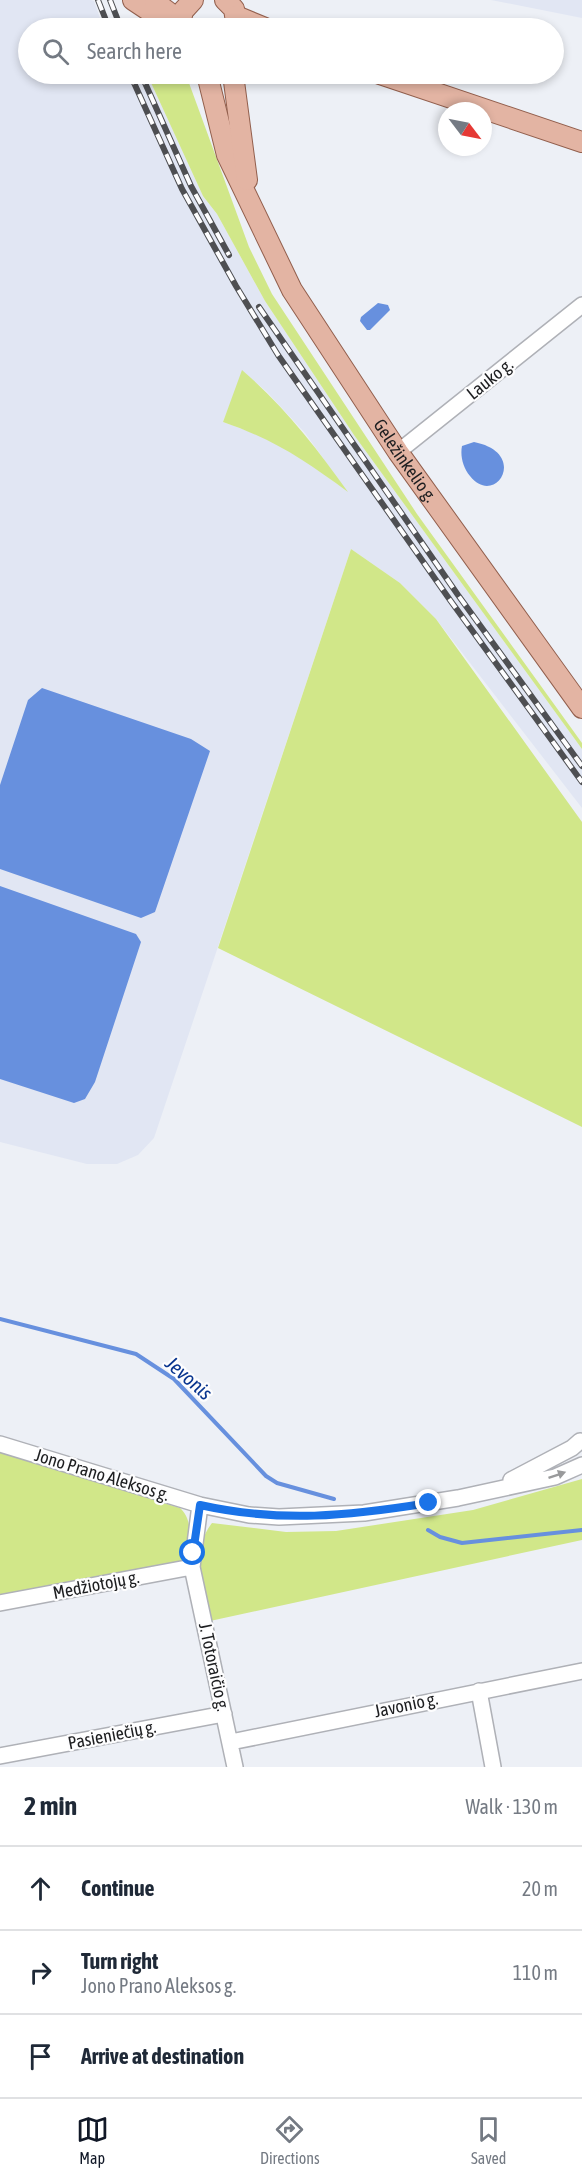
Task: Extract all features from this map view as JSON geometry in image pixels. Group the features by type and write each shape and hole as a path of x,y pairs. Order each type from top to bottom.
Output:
{"main road":[{"path":"133,0 160,18 181,13"},
{"path":"149,0 181,13"},
{"path":"202,84 214,131 235,155"},
{"name":"Geležinkelio g.","path":"210,84 251,200 292,290 398,452 582,708"},
{"name":"Geležinkelio g.","path":"226,84 233,125 235,155"},
{"name":"Geležinkelio g.","path":"233,84 235,155"},
{"path":"410,84 582,142"}],"street":[{"name":"Lauko g.","path":"398,452 582,305"},
{"name":"Jono Prano Aleksos g.","path":"489,1491 547,1463 581,1441"},
{"name":"Jono Prano Aleksos g.","path":"0,1444 200,1505 249,1515 329,1517 429,1503 555,1477 582,1465"},
{"name":"J. Totoraičio g.","path":"200,1505 192,1567 236,1767"},
{"name":"Medžiotojų g.","path":"0,1604 192,1567"},
{"name":"Javonio g.","path":"231,1742 582,1671"},
{"path":"479,1690 493,1767"},
{"name":"Pasieniečių g.","path":"0,1756 224,1714"}],"shaded area":[{"path":"0,0 94,1 100,18 18,18 18,84 152,84 203,196 217,214 265,301 354,435 582,749 582,808 436,619 400,583 351,549 154,1138 138,1155 117,1164 87,1164 0,1142","holes":["243,371 267,392 305,433 346,490 293,452 256,434 223,422"]},
{"path":"491,0 582,0 582,18"}],"green space":[{"path":"152,84 189,84 249,247 272,294 417,514 582,743 582,749 354,435 265,301 217,214 203,196"},
{"path":"242,370 299,428 348,492 288,452 258,436 223,422"},
{"path":"351,549 400,583 436,619 582,822 582,1127 218,948"},
{"path":"0,1452 180,1508 188,1520 190,1534 184,1556 180,1562 0,1596"},
{"path":"582,1479 582,1540 210,1621 202,1583 200,1558 205,1534 212,1523 286,1532 336,1531 473,1510"}],"water":[{"path":"378,303 388,305 390,310 370,330 367,330 360,321 361,317"},
{"path":"474,442 491,448 501,456 504,466 502,475 497,482 489,486 480,484 470,476 462,458 462,446"},
{"path":"42,688 191,739 210,751 155,912 141,918 0,869 0,785 28,700"},
{"path":"0,886 136,934 141,942 95,1082 85,1099 74,1103 0,1079"}],"waterway":[{"name":"Jevonis","path":"0,1319 136,1354 174,1379 266,1476 277,1483 334,1499"},
{"name":"Jevonis","path":"428,1530 440,1537 462,1543 582,1530"}],"railway":[{"path":"98,0 105,18"},
{"path":"110,0 117,18"},
{"path":"135,84 182,189 236,286 278,355 450,600 582,782"},
{"path":"145,84 191,186 229,255"},
{"path":"259,307 458,595 582,766"}],"route":[{"path":"193,1553 200,1505 249,1515 302,1518 364,1513 429,1503"}]}
